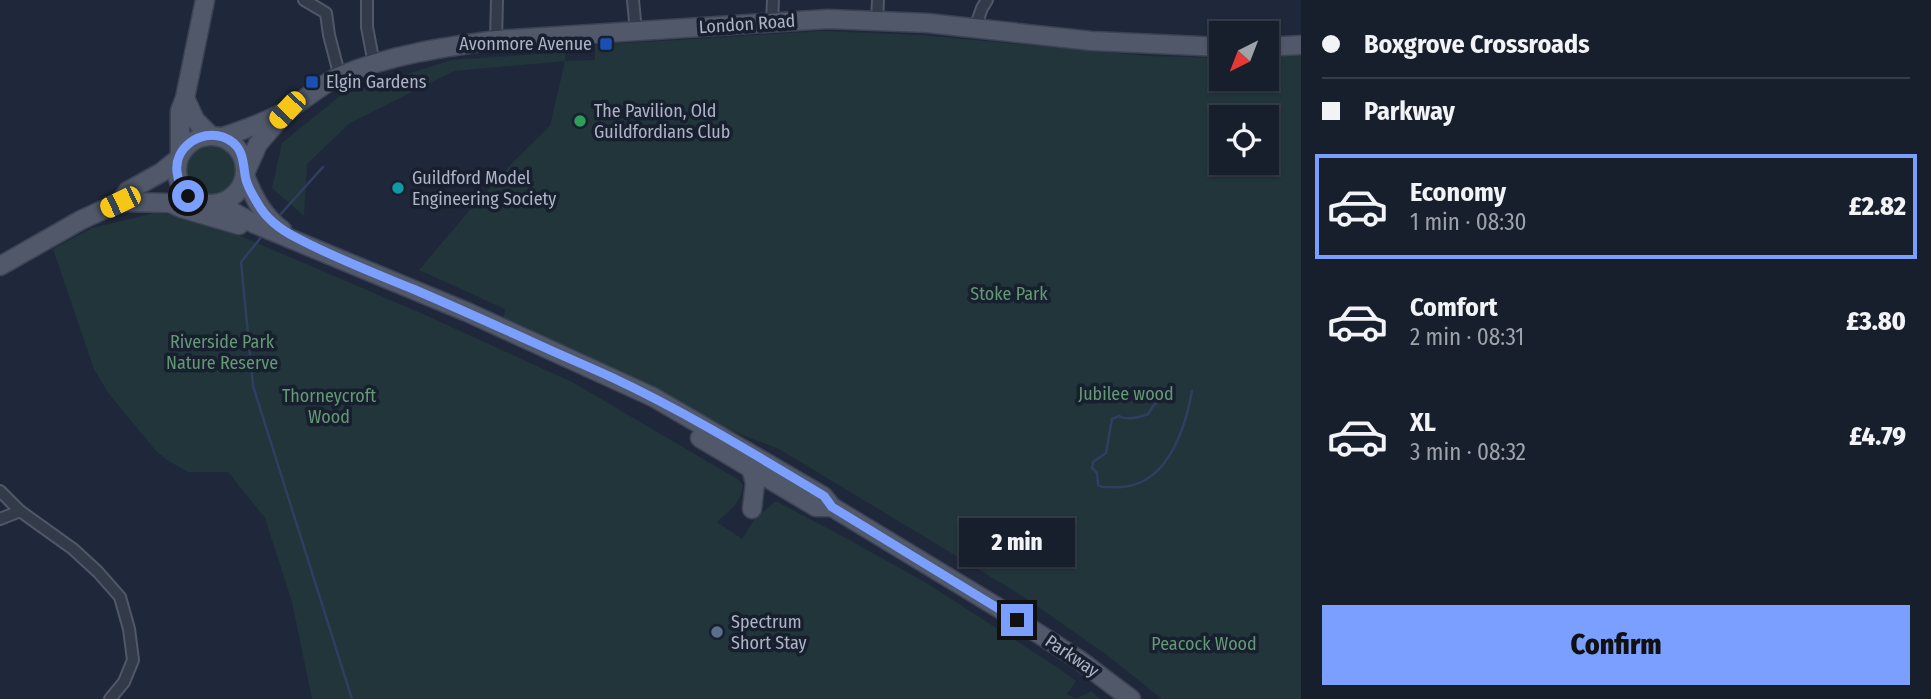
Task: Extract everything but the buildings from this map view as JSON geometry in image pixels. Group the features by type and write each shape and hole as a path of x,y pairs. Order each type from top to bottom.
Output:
{"main road":[{"path":"198,202 188,196 180,186 177,174 180,111 205,0"},
{"name":"London Road","path":"216,136 249,128 287,110 340,76 374,64 447,47 496,40 828,19 927,23 1092,41 1209,46"},
{"path":"1279,46 1301,45"},
{"path":"185,98 195,120 216,136 232,142 239,150 244,160 245,174 258,205 273,223 319,250"},
{"name":"London Road","path":"245,174 258,144 287,110"},
{"path":"120,202 128,191 158,175 179,157 189,143 200,137 216,136"},
{"path":"0,266 81,220 120,202 170,203 182,199 218,204 229,200 238,192 245,174"},
{"path":"170,203 319,250"},
{"path":"218,204 255,224 319,250"},
{"name":"Parkway","path":"319,250 479,318 653,397 824,496 832,507 997,607 1078,659 1132,699"},
{"name":"Parkway","path":"540,346 817,507 832,507"},
{"path":"751,468 755,483 752,509"}],"street":[{"path":"304,0 326,13 340,76"},
{"path":"367,0 367,27 374,64"},
{"path":"496,40 497,0"},
{"path":"633,0 636,31"},
{"path":"772,23 773,0"},
{"path":"877,21 878,0"},
{"path":"975,28 987,0"},
{"path":"0,491 20,511 73,549 99,572 120,597 130,629 133,660 124,682 110,699"},
{"path":"0,519 20,511"}],"green space":[{"name":"Stoke Park","path":"824,31 920,35 1148,56 1209,58 1209,91 1279,91 1279,56 1301,54 1301,699 1162,699 1107,655 1021,595 779,449 692,415 503,322 505,309 419,270 514,161 550,126 565,61 595,60 595,45"},
{"path":"566,52 565,61 454,71 350,123 307,164 304,216 272,188 282,143 341,95 452,60"},
{"path":"211,145 222,147 231,153 237,162 237,184 231,193 222,199 211,201 200,199 191,193 185,184 183,173 185,162 191,153 200,147"},
{"path":"155,213 187,217 231,232 423,314 572,382 739,480 743,485 740,497 717,522 742,539 754,520 776,501 928,584 1055,666 1076,681 1067,694 1076,699 312,699 292,602 265,518 228,472 188,472 167,460 156,451 109,394 94,369 53,249 92,228"},
{"path":"1091,691 1100,699 1076,699"}],"waterway":[{"path":"278,217 323,167"},
{"path":"263,235 241,262 253,386 352,699"},
{"path":"1173,386 1167,387 1160,401 1148,414 1112,419 1106,453 1093,462 1092,468 1097,473 1098,485 1129,486 1155,473 1174,448 1192,391"}],"place":[{"name":"Avonmore Avenue","path":"606,44"},
{"name":"Elgin Gardens","path":"312,82"},
{"name":"The Pavilion, Old Guildfordians Club","path":"580,121"},
{"name":"Guildford Model Engineering Society","path":"398,188"},
{"name":"Spectrum Short Stay","path":"717,632"}],"route":[{"path":"188,196 180,186 177,174 178,159 183,149 200,137 210,135 232,142 244,160 245,176 258,205 265,215 285,232 319,250 485,320 653,397 790,475 824,496 832,507 1017,620"}],"park label":[{"name":"Riverside Park Nature Reserve","path":"222,352"},
{"name":"Jubilee wood","path":"1126,394"},
{"name":"Thorneycroft Wood","path":"329,406"},
{"name":"Peacock Wood","path":"1204,644"}]}
